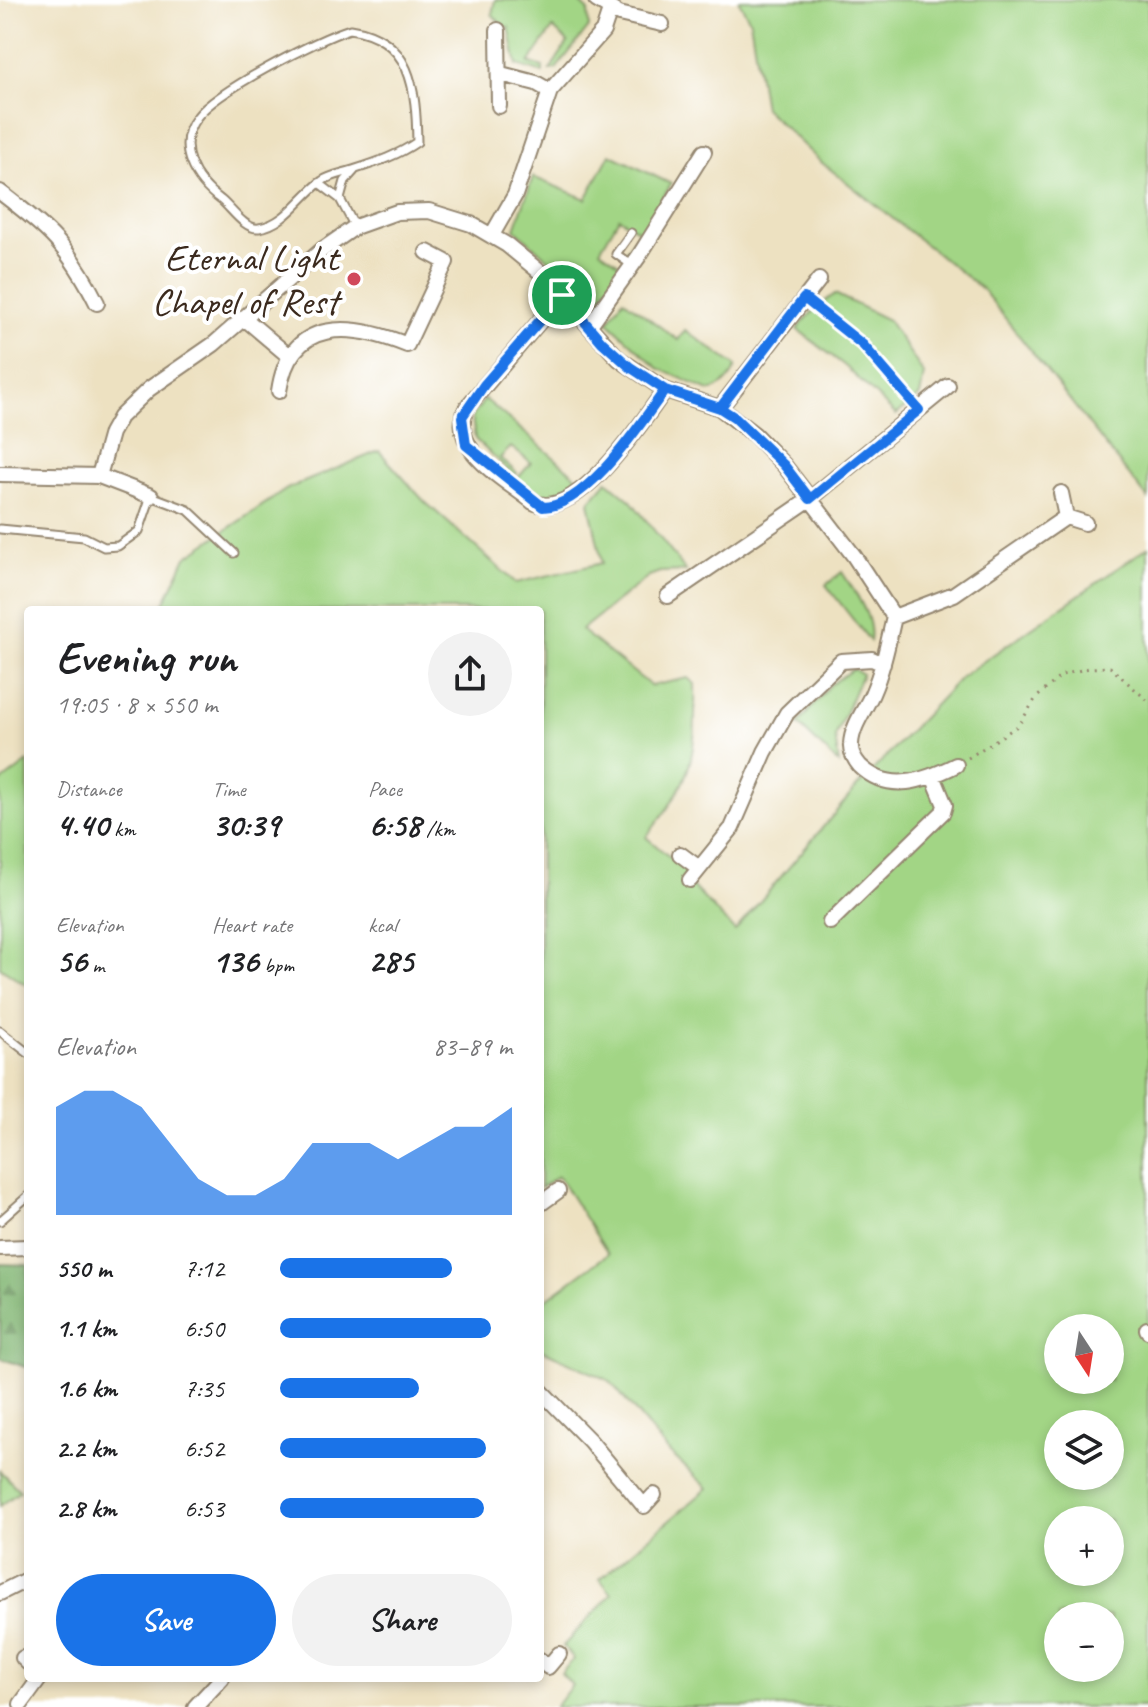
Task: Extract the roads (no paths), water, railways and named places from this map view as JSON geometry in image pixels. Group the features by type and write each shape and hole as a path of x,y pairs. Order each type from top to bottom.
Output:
{"street":[{"path":"596,0 610,10 662,24"},
{"path":"492,235 515,195 550,91 603,31 610,10"},
{"path":"498,30 501,74 499,106"},
{"path":"501,74 536,83 550,91"},
{"path":"590,325 633,266 704,152"},
{"path":"0,192 50,230 66,247 97,303"},
{"path":"99,476 111,433 132,402 244,318 355,227 378,216 429,211 492,235 520,254 562,295 619,359 665,390 720,408 784,465 854,556 894,617 883,664 853,732 850,748 856,761 868,773 895,785 933,776 956,765"},
{"path":"279,391 290,357 311,338 334,330 372,331 407,345 446,262 427,252"},
{"path":"720,408 819,280"},
{"path":"562,295 467,407 461,431 466,445 476,455 533,502 543,507 558,505 576,495 607,465 665,390"},
{"path":"244,318 290,357"},
{"path":"668,596 810,499 948,386"},
{"path":"0,474 99,476 151,496"},
{"path":"1061,493 1066,517"},
{"path":"894,617 954,594 1066,517"},
{"path":"1066,517 1085,523"},
{"path":"680,854 694,874 732,828 765,752 787,713 841,661 872,659 883,664"},
{"path":"830,922 943,812 945,805 933,776"},
{"path":"544,1201 558,1191"},
{"path":"0,1248 24,1247"},
{"path":"544,1394 590,1441 644,1506 654,1495"},
{"path":"0,1593 24,1581"},
{"path":"544,1664 548,1667 559,1654"},
{"path":"21,1704 37,1682"},
{"path":"195,1707 218,1682"}],"lane":[{"path":"350,29 368,32 397,51 414,88 417,142 398,155 356,170 319,183 289,213 259,228 249,227 204,188 187,154 189,133 197,116 250,78 332,35 350,29"},
{"path":"340,199 345,181 356,170"},
{"path":"319,183 340,199 355,227"},
{"path":"631,233 616,254 633,266"},
{"path":"0,529 84,537 104,547 118,546 139,531 151,496 188,510 234,553"},
{"path":"0,1031 24,1050"},
{"path":"0,1221 24,1200"}],"place":[{"name":"Eternal Light Chapel of Rest","path":"354,279"}]}
